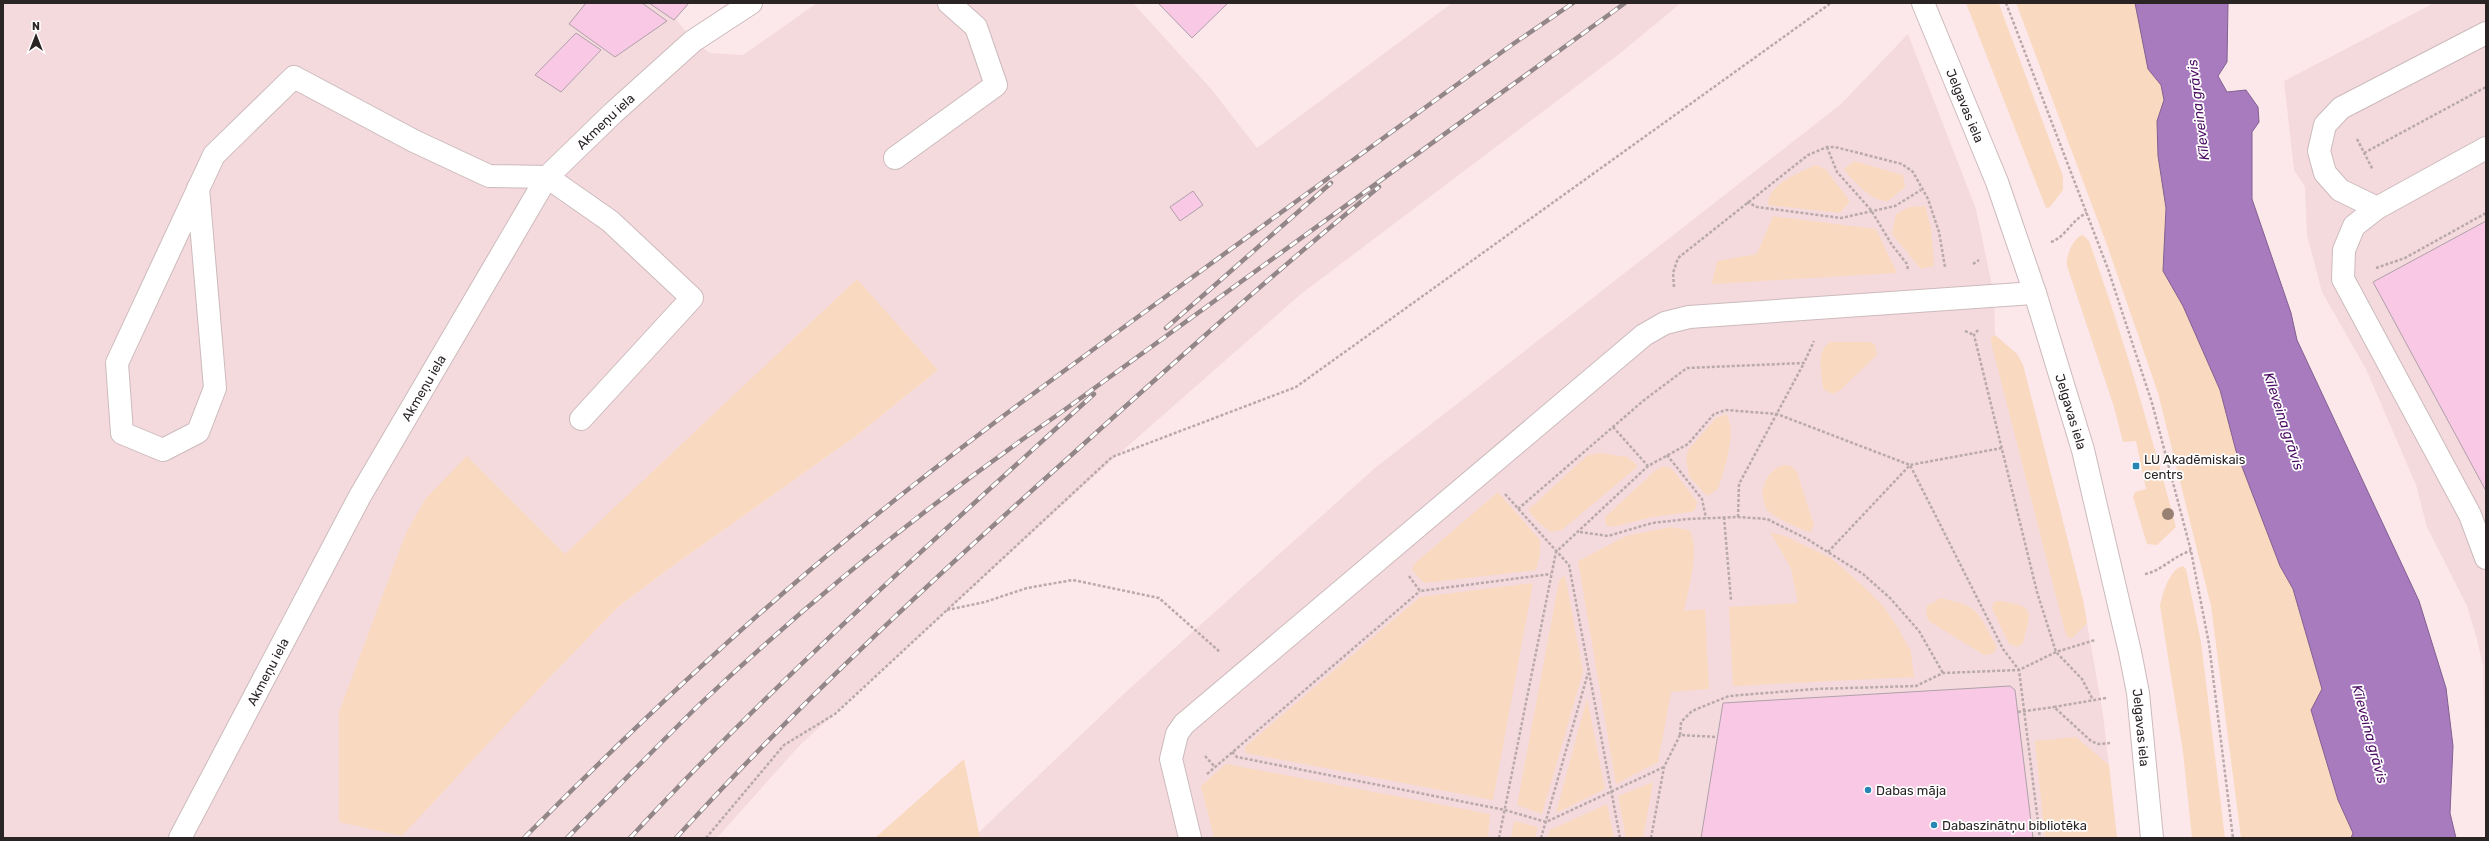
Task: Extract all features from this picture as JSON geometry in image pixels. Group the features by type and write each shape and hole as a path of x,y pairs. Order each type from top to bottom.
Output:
{"main road":[{"name":"Akmeņu iela","path":"180,838 360,496 548,177 613,113 693,42 751,3"},
{"path":"895,158 996,85 976,27 949,3"},
{"name":"Jelgavas iela","path":"1923,3 1997,182 2035,294 2083,450 2130,652 2141,711 2152,838"},
{"path":"2383,205 2340,190 2325,173 2319,151 2325,125 2341,108 2486,33"},
{"path":"198,188 215,388 198,432 163,450 122,432 117,363 198,188 214,155 294,77 414,141 489,176 548,177 610,221 692,298 581,419"},
{"path":"2486,148 2383,205 2354,226 2344,250 2343,279 2470,515 2486,558"},
{"path":"1190,838 1171,759 1173,745 1184,724 1242,673 1644,335 1665,323 1689,317 2035,294"}],"path":[{"path":"706,838 784,745 835,714 1112,457 1296,387 1831,3"},
{"path":"2006,3 2108,269 2152,403 2190,551 2209,644 2232,838"},
{"path":"2364,153 2486,88"},
{"path":"2341,108 2364,153 2383,205"},
{"path":"1826,147 1837,172 1871,210 1892,244 1907,264 1909,276"},
{"path":"1674,288 1673,273 1678,258 1808,155 1826,147 1835,147 1902,164 1913,172 1921,190 1928,199 1939,232 1946,273"},
{"path":"1747,202 1757,207 1841,218 1871,210 1895,206 1921,190"},
{"path":"2050,243 2058,240 2080,216 2087,212"},
{"path":"2343,279 2405,258 2486,213"},
{"path":"1974,335 1982,324"},
{"path":"1962,329 1974,335 2037,592 2056,652 2082,679 2093,700"},
{"path":"1738,517 1739,484 1816,338"},
{"path":"1518,509 1672,377 1687,368 1804,363"},
{"path":"1499,838 1556,552 1580,532 1648,466 1688,444 1714,414 1726,410 1776,414 1910,465 2002,448"},
{"path":"1613,427 1648,466"},
{"path":"1667,455 1702,499 1706,518"},
{"path":"1828,552 1910,465"},
{"path":"1910,465 2003,649 2019,670 2040,838"},
{"path":"1502,489 1518,509 1569,565 1620,838"},
{"path":"1724,517 1731,600"},
{"path":"1580,532 1608,536 1652,523 1724,517 1766,519 1828,552 1862,574 1890,598 1919,631 1943,673"},
{"path":"2143,575 2152,573 2183,553 2190,551"},
{"path":"1406,572 1420,590"},
{"path":"1205,776 1420,590 1551,574"},
{"path":"947,610 985,602 1014,591 1060,581 1081,582 1159,598 1242,673"},
{"path":"1651,838 1664,767 1680,735 1680,722 1692,711 1729,696 1815,689 1916,686 1943,673 2019,670 2056,652 2095,640"},
{"path":"1541,838 1589,671"},
{"path":"2018,712 2106,698"},
{"path":"2054,707 2074,728 2094,743 2113,743"},
{"path":"1680,735 1717,737"},
{"path":"1232,752 1237,757 1505,810 1546,822 1664,767"}],"shaded area":[{"path":"3,3 689,3 676,19 693,41 710,53 743,55 817,3 1133,3 1212,90 1257,148 1452,3 1681,3 1618,55 1301,294 1113,459 800,745 717,838 3,838","holes":["856,279 938,370 856,436 670,568 618,607"]},
{"path":"1966,3 1999,4 2063,176 2063,190 2050,207 2046,208"},
{"path":"2016,3 2135,3 2148,69 2161,85 2164,100 2157,121 2158,156 2166,208 2163,271 2183,306 2220,390 2236,451 2280,566 2293,589 2322,689 2338,800 2353,833 2351,838 2241,838 2211,606 2158,393 2107,245"},
{"path":"2434,3 2486,3 2486,838 2483,666 2477,639 2467,606 2427,527 2416,485 2366,369 2322,292 2307,235 2305,187 2294,170 2284,81"},
{"path":"1908,34 1976,209 1994,295 1995,335 2017,354 2023,365 2083,600 2103,714 2117,838 973,838 1128,690 1375,468 1841,104"},
{"path":"1854,161 1903,175 1905,187 1888,201 1870,195 1853,180 1844,169"},
{"path":"1815,165 1825,169 1850,201 1840,213 1768,205 1769,197 1778,185"},
{"path":"1925,206 1931,228 1934,266 1921,269 1892,234 1896,214 1909,207"},
{"path":"1773,216 1876,229 1897,273 1712,284 1717,261 1757,254"},
{"path":"2083,235 2089,241 2125,347 2176,527 2157,545 2147,544 2133,497 2135,492 2146,489 2136,441 2123,442 2114,407 2067,266 2067,258 2073,243 2076,239"},
{"path":"857,279 938,370 856,436 670,568 618,607 550,677 402,836 339,822 339,712 406,533 426,498 467,456 565,554"},
{"path":"1995,335 2017,354 2023,365 2083,600 2087,623 2071,639 2066,635 1991,342 1991,338"},
{"path":"1830,342 1870,342 1875,345 1877,355 1839,391 1833,394 1823,389 1820,363 1822,351"},
{"path":"1726,414 1731,431 1729,451 1718,489 1707,496 1689,476 1686,458 1688,450 1716,418"},
{"path":"1600,453 1627,457 1638,466 1562,530 1551,532 1539,523 1528,510 1588,455"},
{"path":"1783,465 1791,466 1797,472 1814,525 1811,532 1774,516 1767,510 1764,503 1763,490 1767,477"},
{"path":"1662,467 1668,467 1673,470 1697,502 1695,510 1691,512 1652,517 1613,527 1606,525 1605,517 1656,470"},
{"path":"1498,492 1540,540 1540,555 1536,570 1424,583 1412,570 1414,564"},
{"path":"1670,527 1689,530 1692,538 1694,558 1691,581 1684,611 1705,609 1709,689 1671,692 1658,762 1616,784 1578,561 1626,536"},
{"path":"1770,532 1785,536 1831,558 1884,607 1898,628 1911,652 1914,677 1733,686 1729,607 1798,603 1791,568"},
{"path":"2183,566 2186,569 2201,642 2225,838 2192,838 2183,752 2160,606 2167,583 2174,572"},
{"path":"1565,575 1583,672 1542,814 1517,805 1559,581"},
{"path":"1533,583 1493,800 1246,753 1245,747 1420,597"},
{"path":"1941,598 1963,604 1976,612 1995,643 1996,647 1994,653 1984,655 1929,621 1926,614 1927,606"},
{"path":"1998,601 2019,605 2028,611 2028,623 2023,643 2018,647 2009,644 1992,608 1994,602"},
{"path":"1587,698 1605,789 1556,813"},
{"path":"2076,737 2109,765 2117,838 2045,838 2035,741"},
{"path":"964,759 980,838 875,838"},
{"path":"1226,764 1490,814 1488,838 1214,838 1201,786"},
{"path":"1653,782 1643,838 1626,838 1618,796"},
{"path":"1607,804 1614,838 1547,838 1550,830"},
{"path":"1514,821 1538,827 1535,838 1511,838"}],"water":[{"name":"Kīleveina grāvis","path":"2135,3 2228,3 2227,62 2218,76 2227,92 2246,90 2258,107 2259,122 2252,132 2252,199 2291,313 2297,340 2419,601 2446,688 2453,746 2450,813 2456,838 2351,838 2353,833 2338,800 2311,710 2322,689 2293,589 2280,566 2236,451 2220,390 2183,306 2163,271 2166,208 2158,156 2157,121 2164,100 2161,85 2148,69"}],"building":[{"path":"586,3 642,3 667,21 615,57 569,24"},
{"path":"649,3 689,3 674,20"},
{"path":"1158,3 1228,3 1192,38"},
{"path":"576,33 601,50 561,92 535,75"},
{"path":"1193,191 1203,205 1180,221 1170,207"},
{"path":"2486,221 2486,491 2373,282"},
{"name":"Dabas māja","path":"2010,686 2015,690 2033,838 1701,838 1723,703"}],"railway":[{"path":"524,838 603,759 725,644 809,571 891,503 970,441 1091,351 1470,75 1573,3"},
{"path":"567,838 700,704 785,627 872,553 1009,449 1625,3"},
{"path":"1166,328 1331,183"},
{"path":"676,838 722,788 818,691 966,550 1221,321 1299,253 1379,187"},
{"path":"630,838 741,723 799,666 916,556 1094,394"}],"place":[{"name":"LU Akadēmiskais centrs","path":"2136,466"},
{"name":"Dabas māja","path":"1868,790"},
{"name":"Dabaszinātņu bibliotēka","path":"1934,825"}]}
